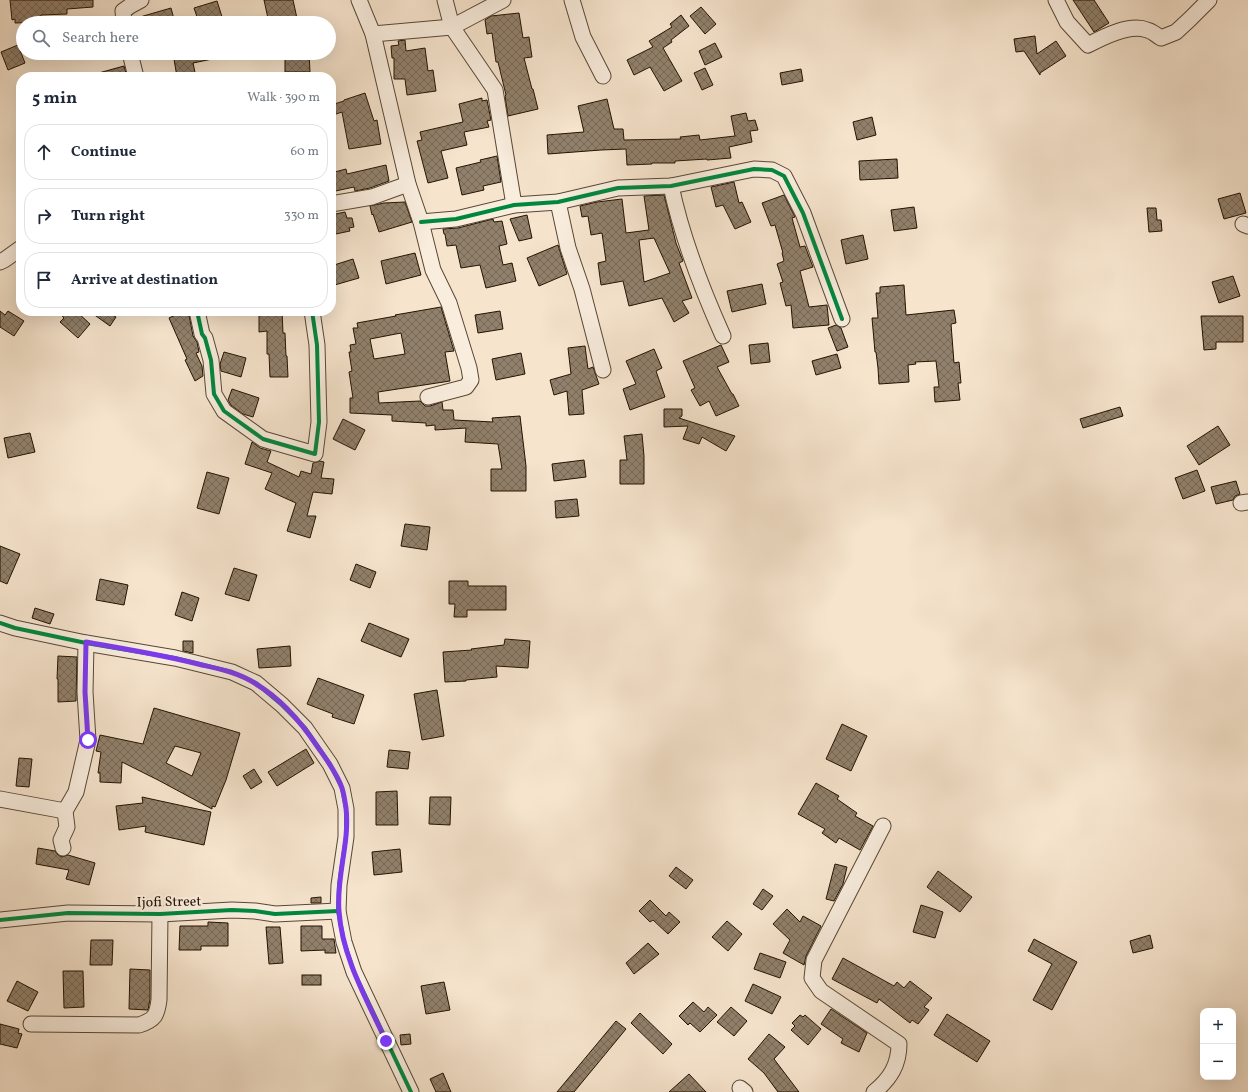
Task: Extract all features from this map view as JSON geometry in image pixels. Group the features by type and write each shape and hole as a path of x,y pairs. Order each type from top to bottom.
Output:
{"street":[{"path":"123,16 123,11 141,0"},
{"path":"359,0 373,34 408,184 421,222 433,270 448,303 469,368 471,380 466,387 428,397"},
{"path":"445,0 452,28 495,90 514,206"},
{"path":"373,34 452,28 503,0"},
{"path":"572,0 583,37 603,76"},
{"path":"1056,0 1067,22 1088,45 1106,36 1132,28 1146,29 1161,38 1176,32 1209,0"},
{"path":"132,60 135,72"},
{"path":"421,222 456,219 514,206 558,202 618,188 671,186 754,169 772,170 784,176 803,213 842,319"},
{"path":"336,203 372,197 408,184"},
{"path":"671,186 676,211 686,246 722,336"},
{"path":"558,202 568,248 582,289 603,370"},
{"path":"0,262 16,252"},
{"path":"198,316 202,334 205,338 211,360 214,394 224,412 263,439 315,454 319,422 317,346 313,316"},
{"path":"0,623 15,628 174,658 232,672 256,683 282,705 305,728 330,764 342,788 346,810 346,837 339,885 338,911 344,942 354,972 410,1092"},
{"path":"63,848 61,840 67,827 65,811 76,792 88,740 85,692 86,642"},
{"path":"0,799 65,811"},
{"path":"874,1092 895,1068 899,1055 899,1044 821,991 812,978 814,960 883,826"},
{"name":"Ijofi Street","path":"0,920 68,913 160,914 232,910 275,914 338,911"},
{"path":"30,1024 139,1025 149,1022 157,1013 159,1000 160,914"}],"building":[{"path":"10,0 93,0 93,7 67,9 67,14 16,16 16,23 15,19 12,20"},
{"path":"264,0 293,0 296,16 267,16"},
{"path":"1073,0 1094,0 1109,23 1094,32"},
{"path":"217,1 222,16 197,16 194,8"},
{"path":"701,7 716,24 705,34 690,16"},
{"path":"171,8 173,16 143,16"},
{"path":"519,13 523,38 529,37 532,57 524,58 538,109 508,116 506,95 498,62 496,62 492,33 487,34 485,20 491,16"},
{"path":"681,15 689,26 671,40 672,42 663,48 682,81 664,91 650,67 634,75 627,60 653,47 649,41 672,27 670,24"},
{"path":"1035,36 1037,54 1056,41 1066,56 1040,73 1040,75 1024,51 1016,52 1014,39"},
{"path":"405,40 406,51 425,48 428,71 433,70 436,91 407,95 405,79 394,79 394,58 392,58 391,46 399,45 398,41"},
{"path":"715,43 722,57 705,65 699,51"},
{"path":"16,46 16,60 24,60 25,63 8,70 1,52"},
{"path":"174,60 208,60 193,63 195,72 176,72"},
{"path":"285,60 309,60 310,72 285,72"},
{"path":"124,66 126,72 102,72"},
{"path":"705,68 713,85 702,90 694,73"},
{"path":"801,69 803,81 782,85 780,73"},
{"path":"365,93 374,121 377,120 381,144 349,149 342,112 336,114 336,103"},
{"path":"482,98 482,101 487,100 491,120 487,121 489,127 464,132 467,145 441,151 448,178 428,183 417,141 422,140 420,132 463,122 459,104"},
{"path":"607,99 614,129 623,129 624,140 681,139 680,137 699,135 700,140 735,136 731,116 746,113 748,121 755,120 758,130 750,131 752,142 729,147 731,158 675,161 675,163 627,165 626,149 548,154 547,135 584,132 578,106"},
{"path":"872,117 876,135 857,140 853,122"},
{"path":"497,156 501,182 483,186 484,190 462,195 456,168 481,162 480,160"},
{"path":"897,159 898,178 860,180 859,161"},
{"path":"386,165 389,181 370,188 355,191 354,187 336,191 336,172 346,169 347,174"},
{"path":"734,182 739,203 742,202 751,222 735,229 723,205 716,207 711,187"},
{"path":"1240,193 1246,213 1224,219 1218,199"},
{"path":"664,195 676,243 683,261 679,263 692,298 682,301 689,313 674,322 662,298 629,306 623,281 601,285 598,263 606,261 602,233 591,235 588,216 582,217 580,206 622,199 626,233 649,230 644,196","holes":["654,238 670,273 644,282 639,240"]},
{"path":"784,195 795,217 792,218 800,247 805,246 813,267 800,271 809,307 827,305 829,325 793,328 791,305 786,306 780,283 783,282 777,264 784,261 783,253 775,225 771,226 762,203"},
{"path":"405,202 412,222 379,232 370,206 384,203"},
{"path":"914,207 917,228 894,231 891,210"},
{"path":"1147,208 1156,208 1157,220 1161,220 1162,231 1149,232"},
{"path":"345,212 347,218 352,218 354,227 349,228 350,231 336,234 336,214"},
{"path":"527,215 532,238 519,241 510,219"},
{"path":"493,219 494,222 502,221 507,244 499,246 503,265 512,263 516,281 486,288 480,265 461,268 456,245 447,246 443,229 458,228"},
{"path":"863,235 868,259 846,264 841,240"},
{"path":"558,245 567,274 539,286 527,258"},
{"path":"415,253 421,275 386,284 381,261"},
{"path":"353,259 359,278 336,285 336,264"},
{"path":"1233,276 1240,296 1219,303 1212,282"},
{"path":"762,284 766,304 732,312 727,291"},
{"path":"904,285 906,315 954,310 956,323 951,324 954,363 959,362 961,383 958,383 960,400 935,402 934,387 939,387 936,361 915,362 916,364 908,365 909,382 879,384 872,318 878,318 876,293 880,293 880,287"},
{"path":"441,307 454,351 445,352 450,381 378,392 379,403 420,401 425,406 430,406 442,402 443,410 453,410 454,420 493,422 492,418 520,416 526,466 526,491 491,491 491,469 502,469 498,444 465,442 466,428 435,430 435,425 426,426 426,423 392,421 392,415 350,413 350,398 353,398 349,372 352,371 349,352 351,352 350,345 356,344 353,328 358,328 357,323 396,316 395,315","holes":["401,333 405,354 374,359 370,339"]},
{"path":"0,311 5,315 8,311 24,321 14,336 0,327"},
{"path":"500,311 503,329 478,333 475,315"},
{"path":"62,316 81,316 90,324 78,338 60,322 64,318"},
{"path":"96,316 116,317 110,326"},
{"path":"173,316 189,316 193,336 197,342 199,352 196,353 202,366 203,376 195,381 185,360 187,359 169,318"},
{"path":"259,316 282,316 288,377 270,377 269,354 267,354 267,331 259,332"},
{"path":"1201,316 1243,316 1243,342 1216,342 1216,349 1204,350"},
{"path":"836,325 841,328 848,347 837,351 828,328"},
{"path":"768,343 770,362 751,364 749,345"},
{"path":"721,345 729,362 717,367 739,406 716,416 709,401 700,406 691,390 695,388 683,361"},
{"path":"585,346 588,369 593,367 599,384 582,390 584,414 569,415 567,391 554,395 550,380 571,374 568,348"},
{"path":"654,349 662,368 656,371 665,397 630,410 623,389 636,384 626,361"},
{"path":"224,352 246,358 241,377 221,371 220,364"},
{"path":"521,353 525,374 496,380 492,359"},
{"path":"837,354 841,368 816,375 812,361"},
{"path":"232,389 259,398 253,417 243,414 231,405 228,400"},
{"path":"1120,407 1123,416 1083,428 1080,419"},
{"path":"664,409 682,409 682,416 679,418 735,436 726,451 702,437 699,444 683,439 688,426 664,427"},
{"path":"343,419 365,430 355,450 333,439"},
{"path":"1218,426 1230,445 1199,465 1187,446"},
{"path":"30,433 35,452 8,458 4,438"},
{"path":"642,434 644,484 620,484 620,460 627,460 624,436"},
{"path":"252,442 260,448 271,451 267,462 299,477 301,471 311,474 313,463 320,461 324,462 321,478 334,479 332,494 313,492 307,516 316,516 310,538 287,531 296,503 265,489 272,473 245,464"},
{"path":"584,460 586,477 554,481 552,464"},
{"path":"1197,470 1205,491 1183,499 1175,478"},
{"path":"207,472 229,478 219,514 197,508"},
{"path":"1236,481 1240,494 1235,496 1233,500 1216,504 1211,487"},
{"path":"577,499 579,516 556,518 555,501"},
{"path":"405,524 430,527 427,550 401,546"},
{"path":"0,546 20,554 7,584 0,581"},
{"path":"356,564 376,572 370,588 350,580"},
{"path":"234,568 257,575 249,601 225,594"},
{"path":"100,579 128,585 124,605 96,600"},
{"path":"449,581 468,581 468,586 506,586 506,610 467,610 467,617 454,617 455,604 449,604"},
{"path":"182,592 199,598 192,621 175,615"},
{"path":"35,608 54,614 50,624 32,618"},
{"path":"369,623 409,639 401,657 361,641"},
{"path":"505,639 530,641 528,668 496,666 497,677 445,682 443,652 472,650 471,649 504,645"},
{"path":"183,641 193,641 193,653 183,651"},
{"path":"290,646 291,666 259,668 257,649"},
{"path":"58,656 77,657 76,701 58,702"},
{"path":"318,678 364,695 354,724 332,717 333,714 307,704"},
{"path":"437,690 444,736 422,740 414,694"},
{"path":"154,708 240,733 226,780 215,807 212,806 212,809 122,762 121,783 100,782 100,773 98,773 101,752 96,751 100,735 143,744","holes":["175,746 201,753 192,776 166,763"]},
{"path":"842,724 867,736 851,771 826,759"},
{"path":"306,749 314,763 277,786 268,772"},
{"path":"389,750 410,752 408,769 387,767"},
{"path":"19,758 32,759 29,787 16,786"},
{"path":"254,769 262,782 251,789 243,776"},
{"path":"816,783 839,796 837,799 857,813 855,816 873,826 860,850 839,838 836,843 822,833 825,829 798,814"},
{"path":"397,791 398,825 376,825 376,792"},
{"path":"142,797 211,812 204,845 145,832 146,826 119,830 116,806 143,803"},
{"path":"430,797 451,797 450,825 429,824"},
{"path":"38,848 55,851 61,857 68,855 95,863 89,885 66,879 69,870 36,864"},
{"path":"400,849 402,872 374,875 372,852"},
{"path":"835,864 847,867 843,884 834,901 826,899"},
{"path":"676,867 693,880 686,889 669,876"},
{"path":"938,871 972,897 960,912 927,887"},
{"path":"763,889 773,896 762,910 753,904"},
{"path":"321,897 321,903 311,903 311,898"},
{"path":"650,900 666,916 669,912 680,922 668,934 653,920 650,922 639,911"},
{"path":"921,905 943,912 935,938 913,932"},
{"path":"787,909 800,922 803,916 821,926 806,956 804,965 783,953 790,940 773,924"},
{"path":"727,921 742,934 728,951 712,937"},
{"path":"208,922 228,923 228,946 201,946 201,950 179,950 180,926 208,926"},
{"path":"301,926 322,926 322,939 334,939 336,953 325,953 325,950 301,951"},
{"path":"266,927 280,927 283,963 269,964"},
{"path":"1150,935 1153,948 1133,953 1130,941"},
{"path":"1034,939 1077,962 1052,1010 1033,1000 1052,964 1028,951"},
{"path":"91,940 113,940 112,965 90,965"},
{"path":"648,943 659,954 634,974 626,963"},
{"path":"760,953 786,962 780,978 754,969"},
{"path":"843,958 894,986 897,982 904,988 910,981 932,998 924,1007 929,1010 918,1024 912,1020 910,1023 879,999 877,1003 832,979"},
{"path":"130,969 150,970 150,999 148,1010 129,1009"},
{"path":"63,971 83,971 84,1007 64,1008"},
{"path":"302,975 321,975 321,985 302,985"},
{"path":"17,981 38,992 28,1011 7,1001"},
{"path":"444,982 450,1010 426,1014 421,986"},
{"path":"753,984 781,997 772,1014 745,1001"},
{"path":"693,1002 704,1012 708,1007 717,1015 700,1032 690,1023 688,1025 679,1016"},
{"path":"731,1007 747,1021 734,1036 717,1022"},
{"path":"831,1009 867,1033 859,1052 841,1043 843,1039 821,1024"},
{"path":"640,1013 672,1044 663,1054 631,1023"},
{"path":"947,1014 990,1041 977,1062 934,1035"},
{"path":"800,1015 803,1017 805,1015 821,1029 808,1045 791,1030 795,1026 792,1023"},
{"path":"616,1021 626,1029 574,1092 557,1092"},
{"path":"0,1024 19,1029 18,1033 22,1034 17,1048 0,1044"},
{"path":"410,1034 411,1044 401,1045 400,1035"},
{"path":"769,1034 785,1047 774,1059 799,1092 778,1092 764,1073 748,1059"},
{"path":"443,1073 451,1092 436,1092 430,1079"},
{"path":"689,1074 706,1092 669,1092"}],"cycle path":[{"path":"421,222 456,219 514,205 558,202 618,188 671,186 754,169 772,170 784,176 803,213 842,319"},
{"path":"198,316 202,334 205,338 211,360 214,394 224,411 263,439 315,454 319,422 317,345 313,316"},
{"path":"0,623 15,628 86,643 175,658 232,672 256,683 282,705 305,728 330,764 342,788 346,809 346,837 339,885 338,911 344,942 354,972 411,1092"},
{"path":"0,920 68,913 160,914 232,910 275,914 338,911"}],"route":[{"path":"88,740 85,692 86,642 174,658 232,672 256,683 282,705 305,728 330,764 342,788 346,810 346,837 339,885 338,911 344,942 354,972 386,1041"}]}
